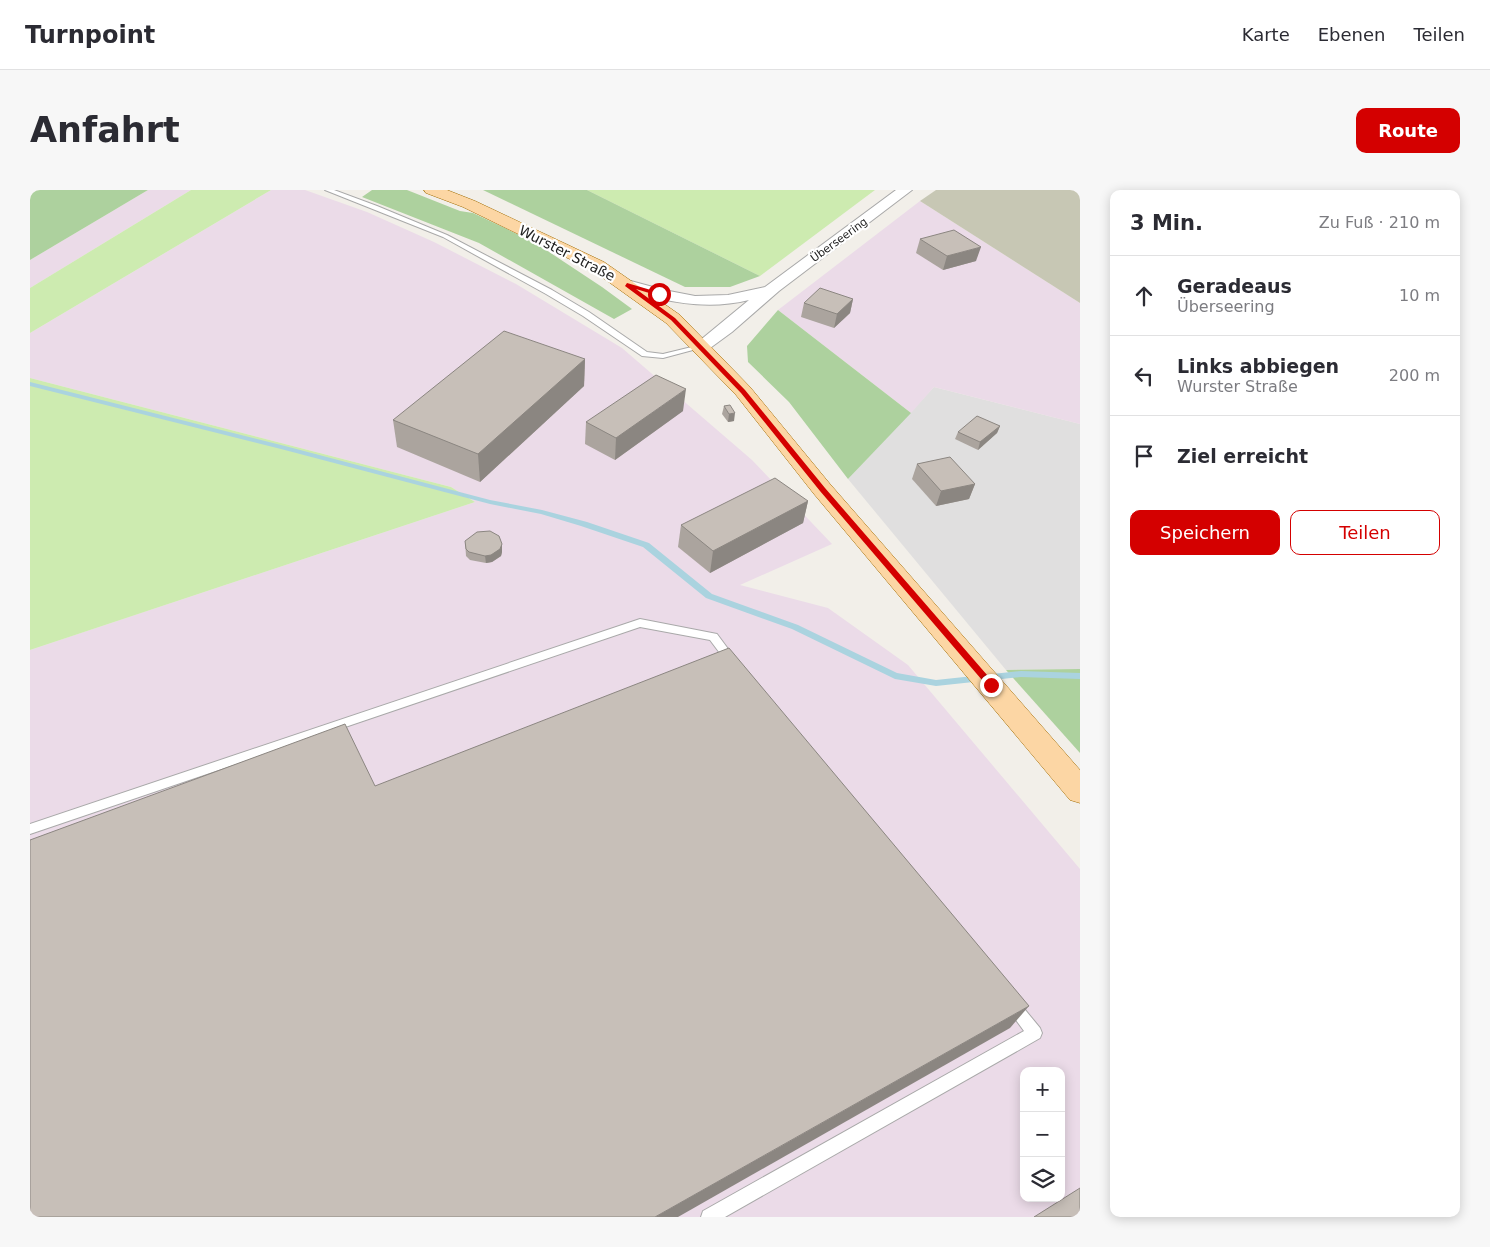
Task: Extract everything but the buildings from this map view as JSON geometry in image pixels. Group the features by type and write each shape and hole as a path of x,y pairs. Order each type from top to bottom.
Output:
{"main road":[{"name":"Wurster Straße","path":"432,190 469,204 598,266 673,319 743,392 822,489 1080,791"}],"street":[{"name":"Überseering","path":"700,347 726,328 772,288 905,190"},
{"name":"Überseering","path":"627,285 695,302 740,299 772,288"}],"lane":[{"path":"328,190 445,236 549,292 586,314 645,354 663,356 700,347"},
{"path":"30,829 640,623 713,637 738,667"},
{"path":"709,1217 1035,1033 1004,995"}],"shaded area":[{"path":"148,190 191,190 30,288 30,260"},
{"path":"271,190 305,190 367,212 434,242 516,284 622,348 752,460 832,544 740,585 828,608 908,665 1080,869 1080,1217 30,1217 30,650 475,502 451,487 30,378 30,333"},
{"path":"936,190 1080,190 1080,303 920,201"},
{"path":"920,201 1080,303 1080,424 934,387 911,413 778,310"},
{"path":"934,387 1080,424 1080,669 1006,670 848,479"}],"green space":[{"path":"30,190 148,190 30,260"},
{"path":"191,190 271,190 30,333 30,288"},
{"path":"372,190 407,190 460,211 473,213 534,242 632,309 614,319 479,243 362,197"},
{"path":"483,190 587,190 760,276 730,287 685,287"},
{"path":"587,190 875,190 760,276"},
{"path":"778,310 911,413 848,479 789,402 748,362 747,346"},
{"path":"30,378 451,487 475,502 30,650"},
{"path":"1080,669 1080,753 1006,670"}],"waterway":[{"path":"30,384 283,447 490,502 542,512 584,524 646,545 709,596 795,627 895,676 936,683 1021,674 1080,676"}],"route":[{"path":"659,294 627,285 673,319 743,392 778,432 822,489 991,685"}]}
